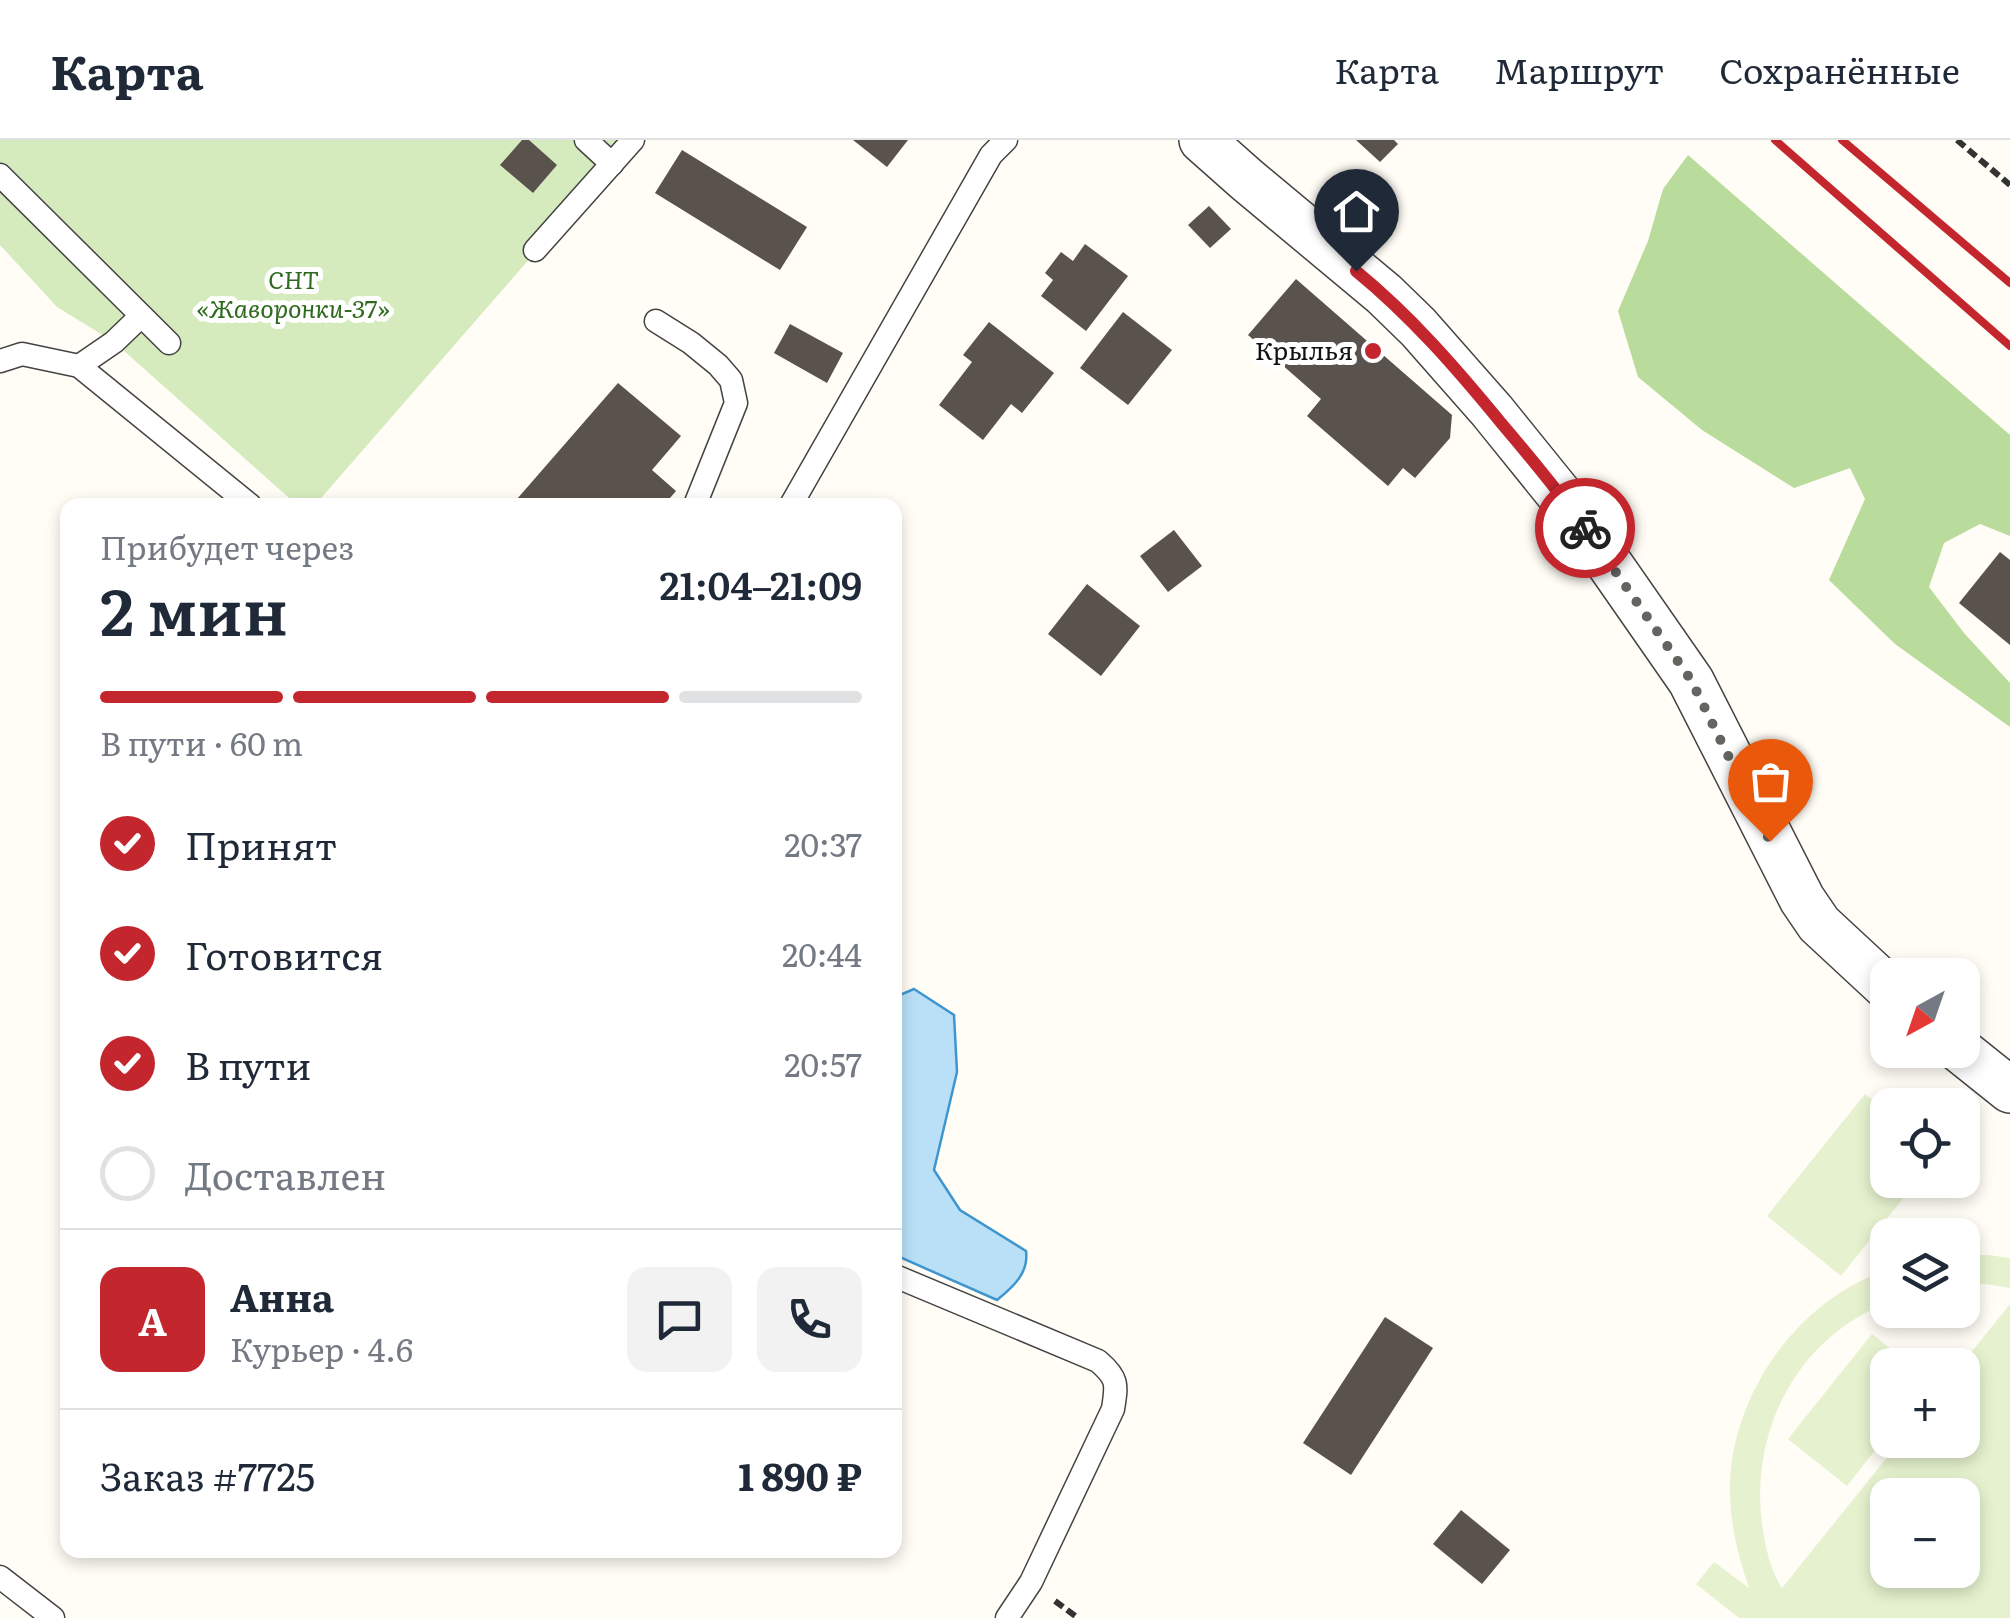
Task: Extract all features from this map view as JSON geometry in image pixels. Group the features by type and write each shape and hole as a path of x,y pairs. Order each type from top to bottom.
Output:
{"street":[{"path":"1202,140 1418,326 1530,457 1594,540 1691,680 1802,899 1819,924 1870,971"},
{"path":"1980,1066 2010,1090"}],"lane":[{"path":"586,140 612,164"},
{"path":"536,250 633,140"},
{"path":"796,498 991,155 1006,140"},
{"path":"0,175 169,343"},
{"path":"79,366 114,342 141,316"},
{"path":"656,321 718,364 731,380 736,402 698,498"},
{"path":"0,361 22,354 79,366 241,498"},
{"path":"902,1279 1098,1360 1117,1384 1113,1409 1031,1582 1007,1618"},
{"path":"0,1577 52,1618"}],"path":[{"path":"1957,140 2010,185"}],"green space":[{"name":"СНТ «Жаворонки-37»","path":"0,140 633,140 321,498 289,498 114,342 57,307 0,245"},
{"path":"1688,155 2010,435 2010,536 1980,524 1944,543 1929,587 2010,683 2010,727 1895,644 1829,580 1865,499 1850,468 1794,488 1702,430 1638,377 1618,311 1648,241 1663,189"},
{"path":"1865,1094 1870,1098 1870,1198 1904,1198 1888,1218 1870,1218 1870,1240 1841,1276 1767,1216"},
{"path":"1980,1255 2010,1258 2010,1288 1980,1284"},
{"path":"1870,1277 1870,1311 1834,1334 1797,1374 1783,1397 1765,1448 1760,1503 1766,1545 1782,1588 1870,1479 1870,1588 1980,1588 1980,1478 1870,1478 1887,1458 1980,1458 1980,1348 1975,1348 2010,1304 2010,1618 1739,1618 1696,1584 1714,1562 1749,1588 1735,1536 1730,1496 1734,1448 1758,1382 1777,1352 1826,1302"},
{"path":"1872,1334 1890,1348 1870,1348 1870,1457 1847,1486 1788,1439"}],"water":[{"path":"914,989 954,1015 957,1072 934,1170 960,1210 1026,1251 1022,1273 997,1300 902,1258 902,994"}],"building":[{"path":"522,140 529,140 557,165 533,193 500,165"},
{"path":"853,140 908,140 887,167"},
{"path":"1356,140 1394,140 1398,144 1380,162"},
{"path":"682,150 807,227 780,270 655,193"},
{"path":"1209,206 1231,229 1210,248 1188,225"},
{"path":"1085,244 1128,276 1086,331 1041,296 1053,280 1045,273 1061,252 1073,261"},
{"path":"1296,279 1452,415 1450,438 1415,478 1403,468 1388,486 1307,416 1321,399 1248,335"},
{"path":"1123,312 1172,350 1128,405 1080,368"},
{"path":"989,322 1054,373 1022,413 1011,404 983,440 939,405 972,362 963,355"},
{"path":"790,324 843,353 827,383 774,353"},
{"path":"618,383 681,436 652,470 676,491 670,498 518,498"},
{"path":"1174,530 1202,566 1168,592 1140,556"},
{"path":"2000,552 2010,560 2010,645 1959,603"},
{"path":"1087,584 1140,626 1101,676 1048,634"},
{"path":"1385,1317 1433,1348 1351,1475 1303,1443"},
{"path":"1461,1510 1510,1550 1482,1584 1433,1544"}],"railway":[{"path":"1775,140 2010,346"},
{"path":"1842,140 2010,283"}],"way so far":[{"path":"1585,528 1691,680 1770,841"}],"place":[{"name":"Крылья","path":"1373,351"}],"route":[{"path":"1356,271 1442,352 1585,528"}]}
